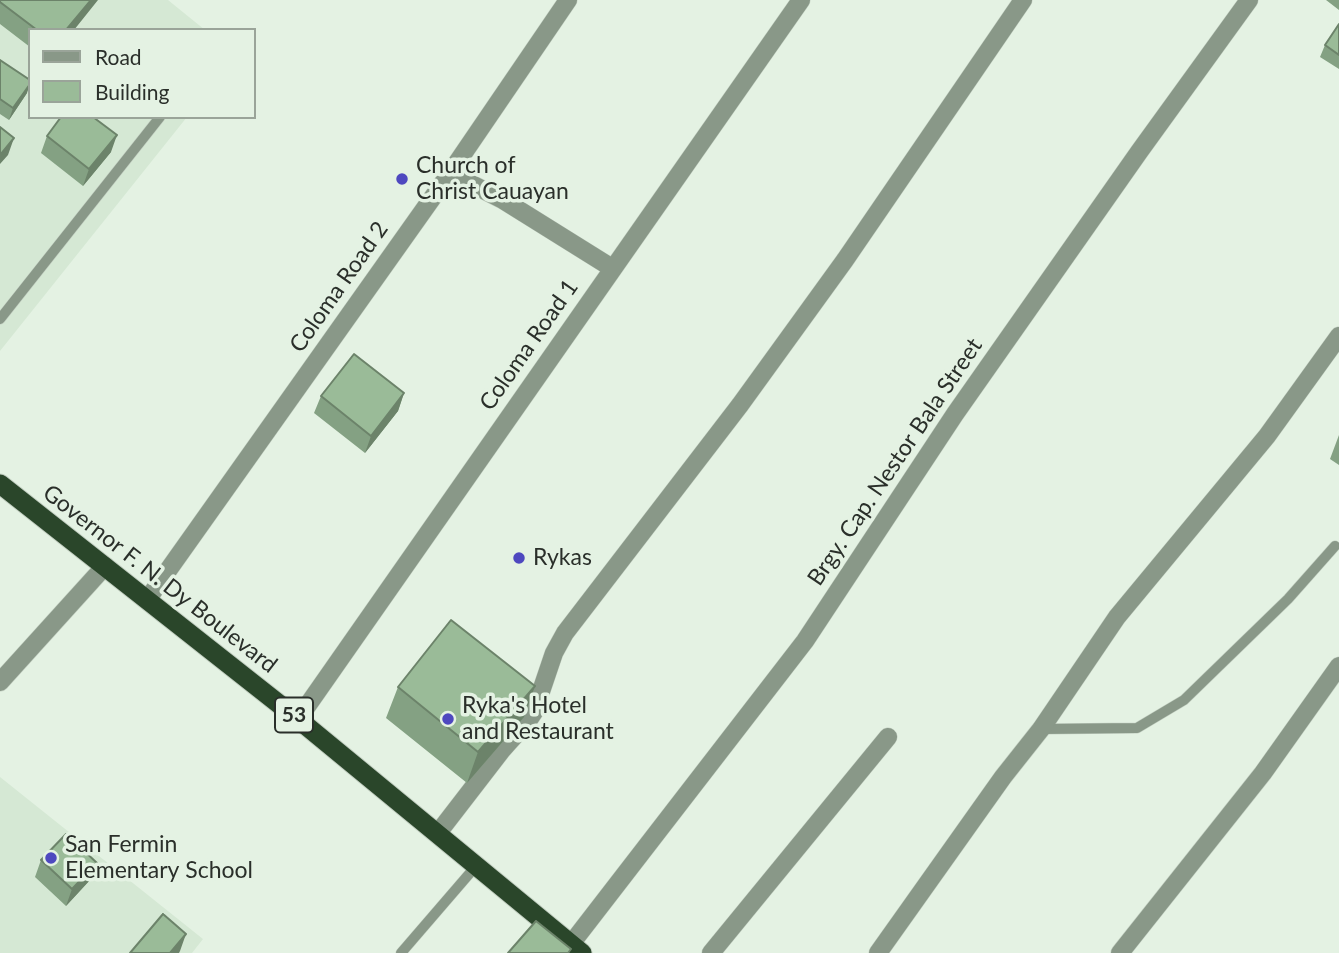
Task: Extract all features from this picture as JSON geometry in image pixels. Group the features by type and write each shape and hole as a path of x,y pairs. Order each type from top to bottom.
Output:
{"highway":[{"name":"Governor F. N. Dy Boulevard","path":"0,484 298,719 577,948"}],"street":[{"name":"Coloma Road 2","path":"147,600 450,173 568,0"},
{"name":"Coloma Road 1","path":"298,719 801,0"},
{"path":"438,834 534,712 554,653 565,633 740,405 845,260 1023,0"},
{"name":"Brgy. Cap. Nestor Bala Street","path":"577,948 805,641 955,414 1249,0"},
{"path":"450,173 503,200 612,268"},
{"path":"878,953 1003,777 1041,729 1116,617 1267,436 1339,336"},
{"path":"0,682 105,566"},
{"path":"1120,953 1263,774 1339,666"},
{"path":"711,953 888,737"}],"lane":[{"path":"0,319 158,119"},
{"path":"1041,729 1137,728 1184,700 1287,599 1335,546"},
{"path":"401,953 476,866"}],"shaded area":[{"path":"0,0 168,0 203,28 28,28 28,119 185,119 0,351"},
{"name":"San Fermin Elementary School","path":"0,777 203,939 192,953 0,953"}],"building":[{"path":"91,0 68,28 34,28 0,2"},
{"path":"1339,24 1339,55 1325,45"},
{"path":"0,60 28,79 28,87 13,108 0,99"},
{"path":"60,119 96,119 117,135 89,169 47,136"},
{"path":"0,127 14,138 0,155"},
{"path":"354,354 404,393 371,436 321,396"},
{"path":"451,620 535,686 478,752 398,687"},
{"path":"66,834 97,863 72,889 41,860"},
{"path":"163,914 186,934 170,953 130,953"},
{"path":"536,921 571,949 568,953 508,953"}],"place":[{"name":"Church of Christ Cauayan","path":"402,179"},
{"name":"Rykas","path":"519,558"},
{"name":"Ryka's Hotel and Restaurant","path":"448,719"},
{"name":"San Fermin Elementary School","path":"51,858"}]}
